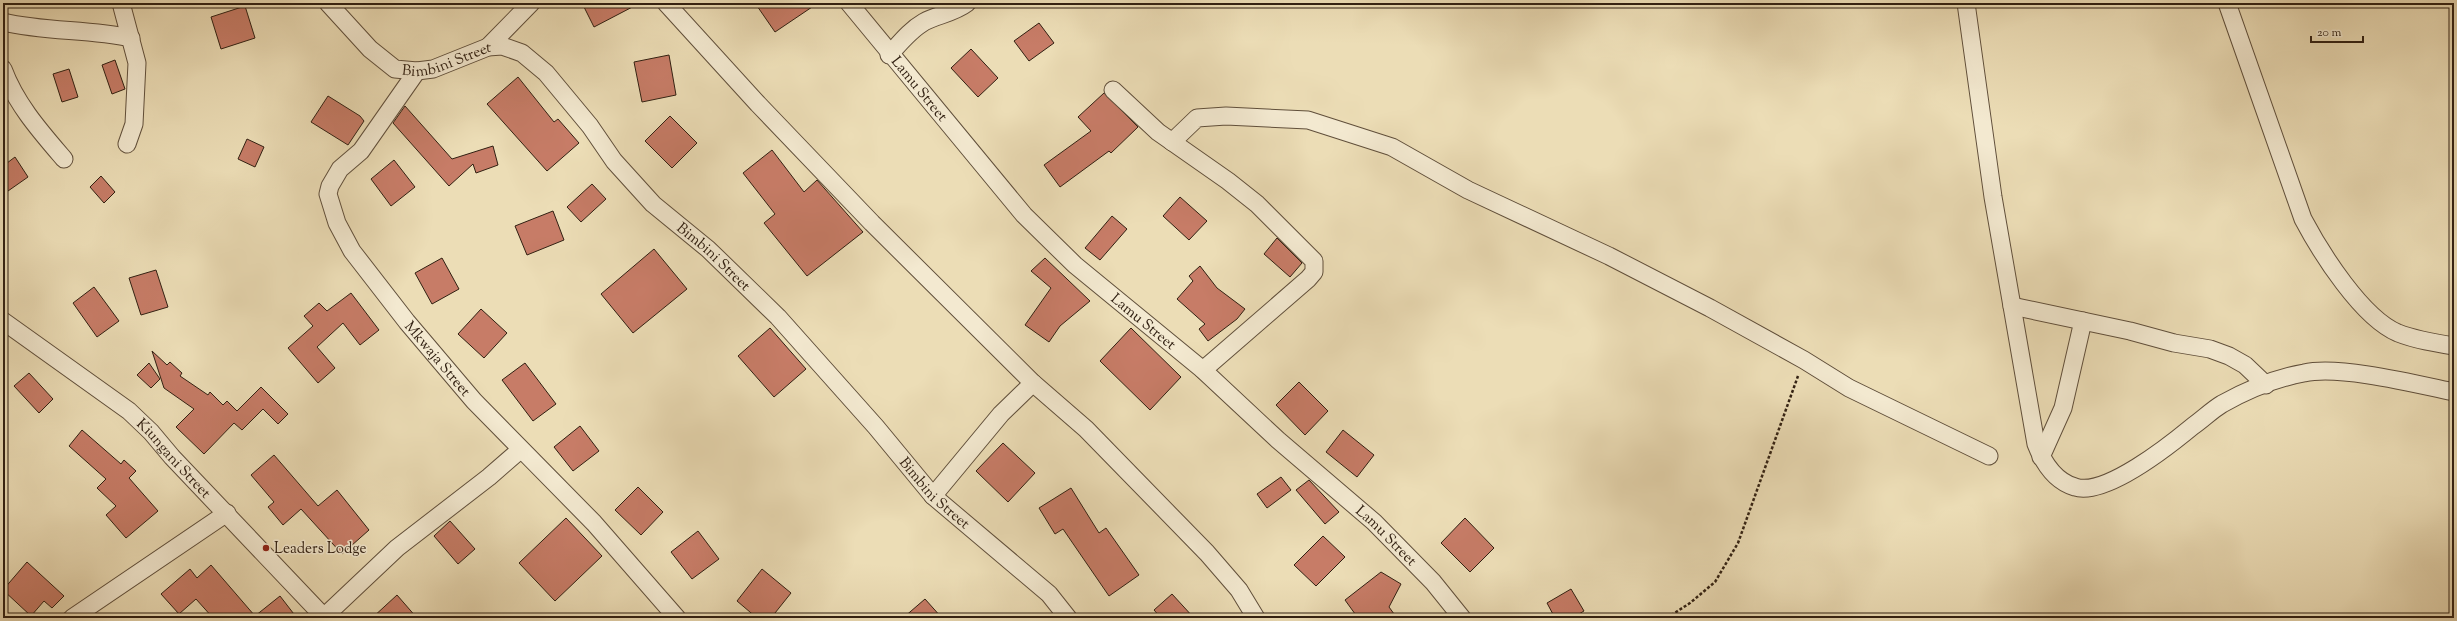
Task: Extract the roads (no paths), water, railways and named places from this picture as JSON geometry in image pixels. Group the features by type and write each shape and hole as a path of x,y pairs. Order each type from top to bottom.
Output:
{"street":[{"path":"121,3 137,63 134,124 127,144"},
{"name":"Bimbini Street","path":"328,3 370,49 395,69 417,71 433,69 488,47 502,46 522,53 546,73 590,126 614,161 653,204 708,249 748,285 876,427 933,496 1049,594 1068,618"},
{"path":"488,47 531,3"},
{"path":"666,3 769,116 1033,383 1086,429 1208,553 1239,590 1256,618"},
{"name":"Lamu Street","path":"849,3 889,55 1024,215 1075,264 1203,370 1278,440 1374,522 1433,582 1462,618"},
{"path":"889,55 909,32 922,23 949,13 967,3"},
{"path":"1966,3 1993,197 2036,444 2041,457 2048,468 2063,482 2075,487 2086,488 2119,478 2161,452 2221,404 2266,385 2305,372 2326,370 2454,392"},
{"path":"2227,3 2304,219 2320,250 2350,289 2381,322 2396,332 2422,341 2454,346"},
{"path":"3,22 54,30 106,33 131,38"},
{"path":"3,69 15,96 28,115 64,159"},
{"name":"Mkwaja Street","path":"417,71 360,151 340,169 330,186 328,194 331,208 352,251 407,322 474,401 520,450 594,523 677,618"},
{"path":"1113,90 1172,142 1228,180 1257,204 1307,252 1316,266 1308,279 1203,370"},
{"path":"1172,142 1197,118 1226,116 1308,120 1392,147 1468,190 1609,256 1804,360 1849,388 1990,456"},
{"path":"2012,306 2174,343 2210,349 2229,356 2245,365 2266,385"},
{"name":"Kiungani Street","path":"3,321 129,411 151,432 172,457 227,513 325,618"},
{"path":"2041,457 2063,408 2083,321"},
{"path":"933,496 1001,414 1033,383"},
{"path":"325,618 397,548 489,477 520,450"},
{"path":"72,618 227,513"}],"place":[{"name":"Leaders Lodge","path":"266,548"}]}
